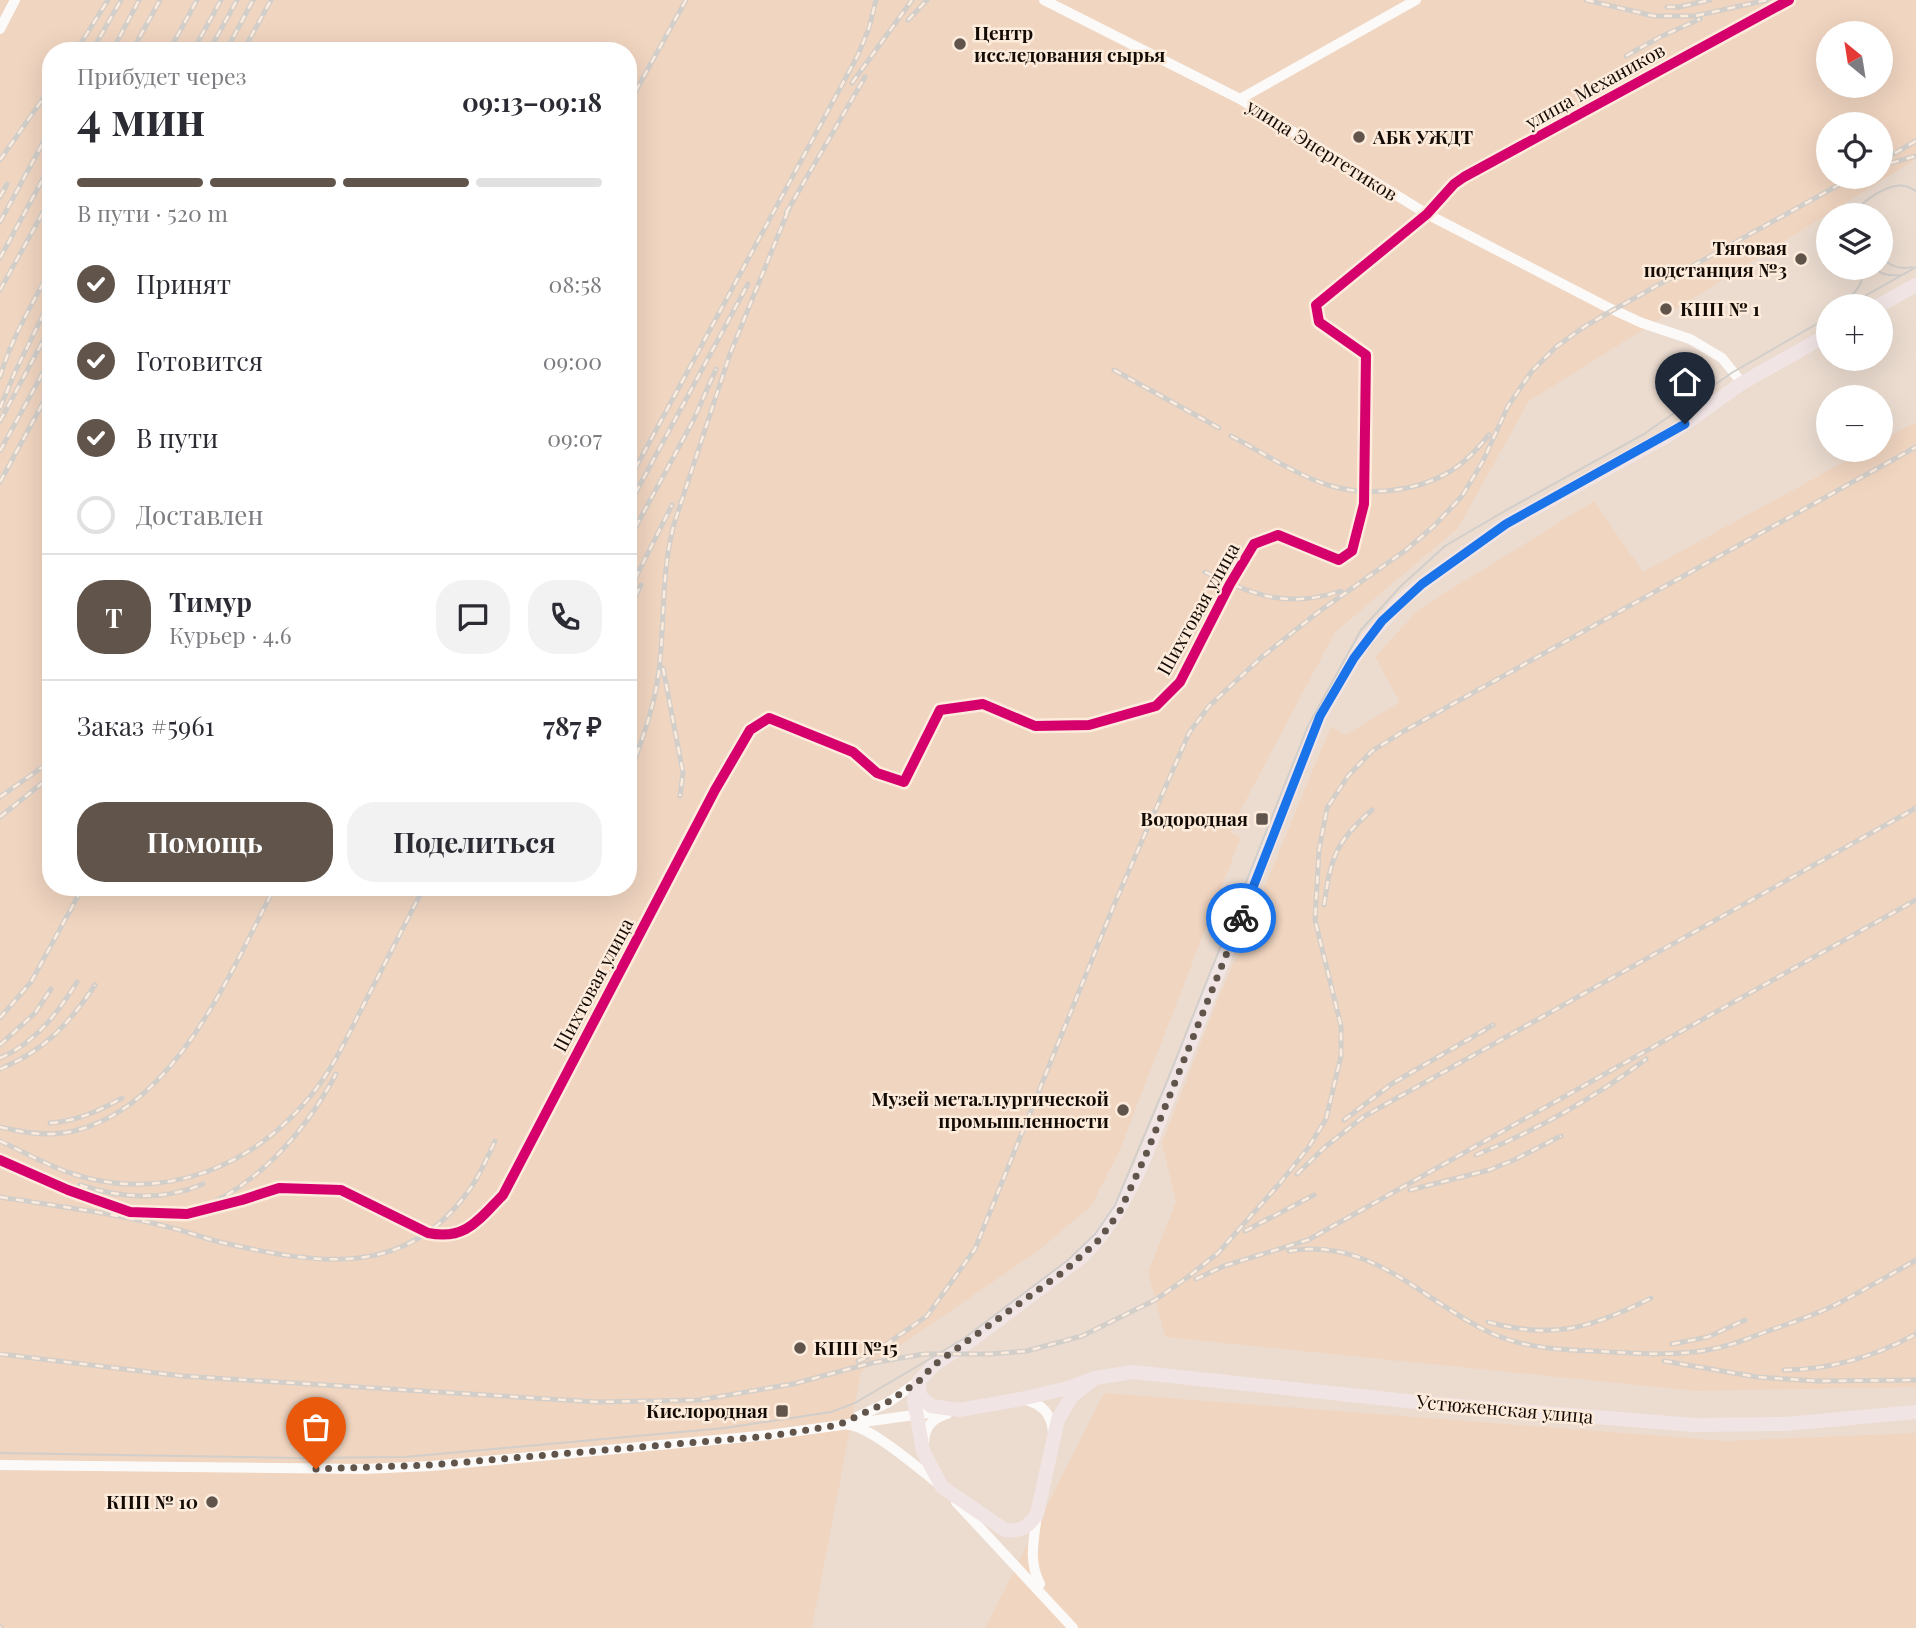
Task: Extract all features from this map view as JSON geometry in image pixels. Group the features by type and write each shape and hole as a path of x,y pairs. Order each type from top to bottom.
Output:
{"main road":[{"path":"1893,298 1916,285"},
{"path":"1095,1378 1080,1388 1064,1406 1058,1419 1037,1514 1022,1530 1005,1530 942,1487 923,1451 914,1399 919,1381 934,1365 972,1340 1083,1256 1120,1211 1145,1157 1320,716 1354,658 1382,621 1422,584 1506,524 1672,433 1742,383 1816,341"},
{"name":"Устюженская улица","path":"1021,1399 1068,1388 1095,1378 1133,1372 1435,1404 1694,1425 1786,1424 1916,1412"},
{"path":"919,1381 920,1396 931,1406 959,1410 1021,1399"}],"street":[{"path":"0,29 15,0"},
{"name":"улица Энергетиков","path":"1044,0 1240,99 1427,214 1605,306 1642,323 1690,339 1722,358 1742,383"},
{"path":"1240,99 1416,0"},
{"name":"улица Механиков","path":"1427,214 1454,184 1464,177 1789,0"},
{"name":"Шихтовая улица","path":"0,1160 68,1190 130,1212 187,1214 279,1188 341,1189 428,1233 444,1236 469,1228 503,1195 715,790 750,730 769,718 853,752 877,774 904,782 940,710 983,704 1035,726 1089,725 1156,706 1181,682 1230,584 1254,544 1278,535 1339,560 1352,551 1364,504 1366,355 1319,322 1316,305 1427,214"},
{"path":"838,1425 872,1412 919,1381"},
{"path":"1021,1399 1040,1405 1048,1415 1054,1439"},
{"path":"0,1465 337,1469 423,1466 769,1436 915,1413 959,1410"},
{"path":"923,1451 924,1434 929,1424 937,1417 959,1410"},
{"path":"838,1425 853,1425 864,1430 942,1487 1073,1628"},
{"path":"1037,1514 1032,1554 1033,1571 1046,1596"}],"shaded area":[{"path":"0,0 1916,0 1916,159 1893,173 1893,112 1816,112 1816,189 1868,189 1846,203 1816,203 1816,222 1529,401 1458,528 1335,632 1230,833 1241,837 1119,1152 1091,1206 1038,1251 861,1372 812,1628 0,1628"},
{"path":"1916,422 1916,1387 1696,1391 1165,1337 1148,1272 1176,1202 1162,1143 1212,1014 1331,726 1345,735 1400,702 1375,657 1419,609 1594,501 1643,572 1844,462 1893,462 1893,434"},
{"path":"1104,1393 1727,1441 1916,1433 1916,1628 985,1628"}],"tram line":[{"path":"1863,203 1877,193 1898,185 1916,191"},
{"path":"1893,265 1912,267"},
{"path":"1868,294 1916,267"},
{"path":"1893,275 1901,275"},
{"path":"1853,294 1861,280"},
{"path":"0,1453 405,1457 725,1428 831,1412 855,1403 963,1339 1068,1260 1095,1234 1115,1205 1308,726 1361,630 1400,587 1445,546 1644,434 1733,372 1816,324"}],"railway":[{"path":"82,42 108,0"},
{"path":"97,42 121,0"},
{"path":"117,42 139,0"},
{"path":"137,42 160,0"},
{"path":"174,42 197,0"},
{"path":"198,42 221,0"},
{"path":"214,42 237,0"},
{"path":"231,42 253,0"},
{"path":"248,42 271,0"},
{"path":"637,89 686,0"},
{"path":"637,465 858,55 876,0"},
{"path":"852,83 912,0"},
{"path":"908,20 927,0"},
{"path":"1586,0 1654,16 1695,16 1767,0"},
{"path":"1667,7 1710,0"},
{"path":"1626,56 1700,19"},
{"path":"786,213 865,77"},
{"path":"0,160 42,100"},
{"path":"1893,154 1916,141"},
{"path":"0,222 42,145"},
{"path":"1893,162 1916,156"},
{"path":"0,258 42,181"},
{"path":"0,197 7,184"},
{"path":"858,1361 868,1357 927,1316 975,1249 1114,905 1189,733 1209,706 1263,656 1317,613 1406,550 1435,525 1462,496 1483,461 1508,406 1532,371 1556,347 1613,310 1831,189"},
{"path":"637,753 655,696 661,652 667,560 674,524 730,354 790,206"},
{"path":"0,290 42,214"},
{"path":"637,490 748,284"},
{"path":"0,377 16,335 42,285"},
{"path":"0,408 42,317"},
{"path":"0,421 42,343"},
{"path":"637,524 693,421 716,369"},
{"path":"1114,370 1219,428"},
{"path":"0,451 42,374"},
{"path":"0,482 42,405"},
{"path":"1231,436 1315,480 1342,489 1374,491 1406,488 1436,479 1460,464 1489,435"},
{"path":"0,1354 182,1376 597,1402 699,1400 793,1384 871,1363 924,1354 1027,1351 1082,1336 1155,1300 1218,1253 1280,1183 1308,1148 1326,1119 1341,1056 1341,1026 1315,920 1319,850 1327,808 1348,776 1372,751 1404,731 1916,447"},
{"path":"637,575 672,505"},
{"path":"1205,572 1271,597 1304,599 1341,591"},
{"path":"637,593 641,585"},
{"path":"663,668 683,773 680,796"},
{"path":"0,797 42,767"},
{"path":"0,817 42,783"},
{"path":"1297,1174 1325,1147 1363,1117 1916,808"},
{"path":"1324,905 1329,875 1342,842 1372,810"},
{"path":"0,1018 31,982 78,896"},
{"path":"0,1127 37,1134 74,1131 110,1117 143,1094 171,1065 196,1032 219,995 270,896"},
{"path":"0,1141 64,1171 108,1182 142,1184 175,1180 208,1171 238,1157 267,1139 293,1116 323,1080 419,896"},
{"path":"1196,1279 1224,1266 1308,1240 1916,900"},
{"path":"0,1058 34,1036 77,982"},
{"path":"0,1069 43,1045 65,1024 95,985"},
{"path":"0,1045 35,1013 51,989"},
{"path":"1344,1120 1393,1083 1493,1025"},
{"path":"1476,1155 1564,1112 1646,1059"},
{"path":"151,1218 189,1213 213,1203 256,1174 293,1138 309,1118 336,1074"},
{"path":"50,1123 88,1115 122,1098"},
{"path":"1410,1190 1489,1170 1561,1136"},
{"path":"0,1197 126,1218 217,1241 292,1256 357,1258 387,1252 416,1240 442,1221 471,1187 495,1141"},
{"path":"80,1185 111,1193 142,1196 173,1193 203,1184"},
{"path":"1245,1231 1314,1195"},
{"path":"1289,1251 1319,1249 1372,1263 1396,1275 1466,1320 1516,1342 1555,1349 1654,1354 1698,1351 1740,1342 1829,1308 1916,1260"},
{"path":"1488,1322 1533,1330 1572,1328 1610,1317 1651,1298"},
{"path":"1672,1344 1708,1337 1745,1320"},
{"path":"1784,1370 1852,1360 1885,1349 1916,1334"},
{"path":"1664,1361 1757,1377 1817,1381 1916,1380"}],"cycle path":[{"path":"0,1160 68,1190 130,1212 187,1214 279,1188 341,1190 428,1233 452,1234 471,1226 503,1195 715,790 750,730 769,718 853,752 877,773 904,782 940,710 983,704 1035,726 1089,725 1156,706 1180,682 1230,584 1254,544 1278,535 1339,560 1352,551 1364,504 1366,355 1319,322 1316,305 1427,214 1454,184 1464,177 1789,0"}],"way so far":[{"path":"316,1469 431,1465 769,1436 838,1425 872,1412 919,1381 934,1365 1063,1272 1083,1256 1110,1225 1120,1211 1145,1157 1241,918"}],"place":[{"name":"Центр исследования сырья","path":"960,44"},
{"name":"АБК УЖДТ","path":"1359,137"},
{"name":"Тяговая подстанция №3","path":"1801,259"},
{"name":"КПП № 1","path":"1666,309"},
{"name":"Водородная","path":"1262,819"},
{"name":"Музей металлургической промышленности","path":"1123,1110"},
{"name":"КПП №15","path":"800,1348"},
{"name":"Кислородная","path":"782,1411"},
{"name":"КПП № 10","path":"212,1502"}],"route":[{"path":"1241,918 1320,716 1354,658 1382,621 1422,584 1506,524 1685,424"}]}
